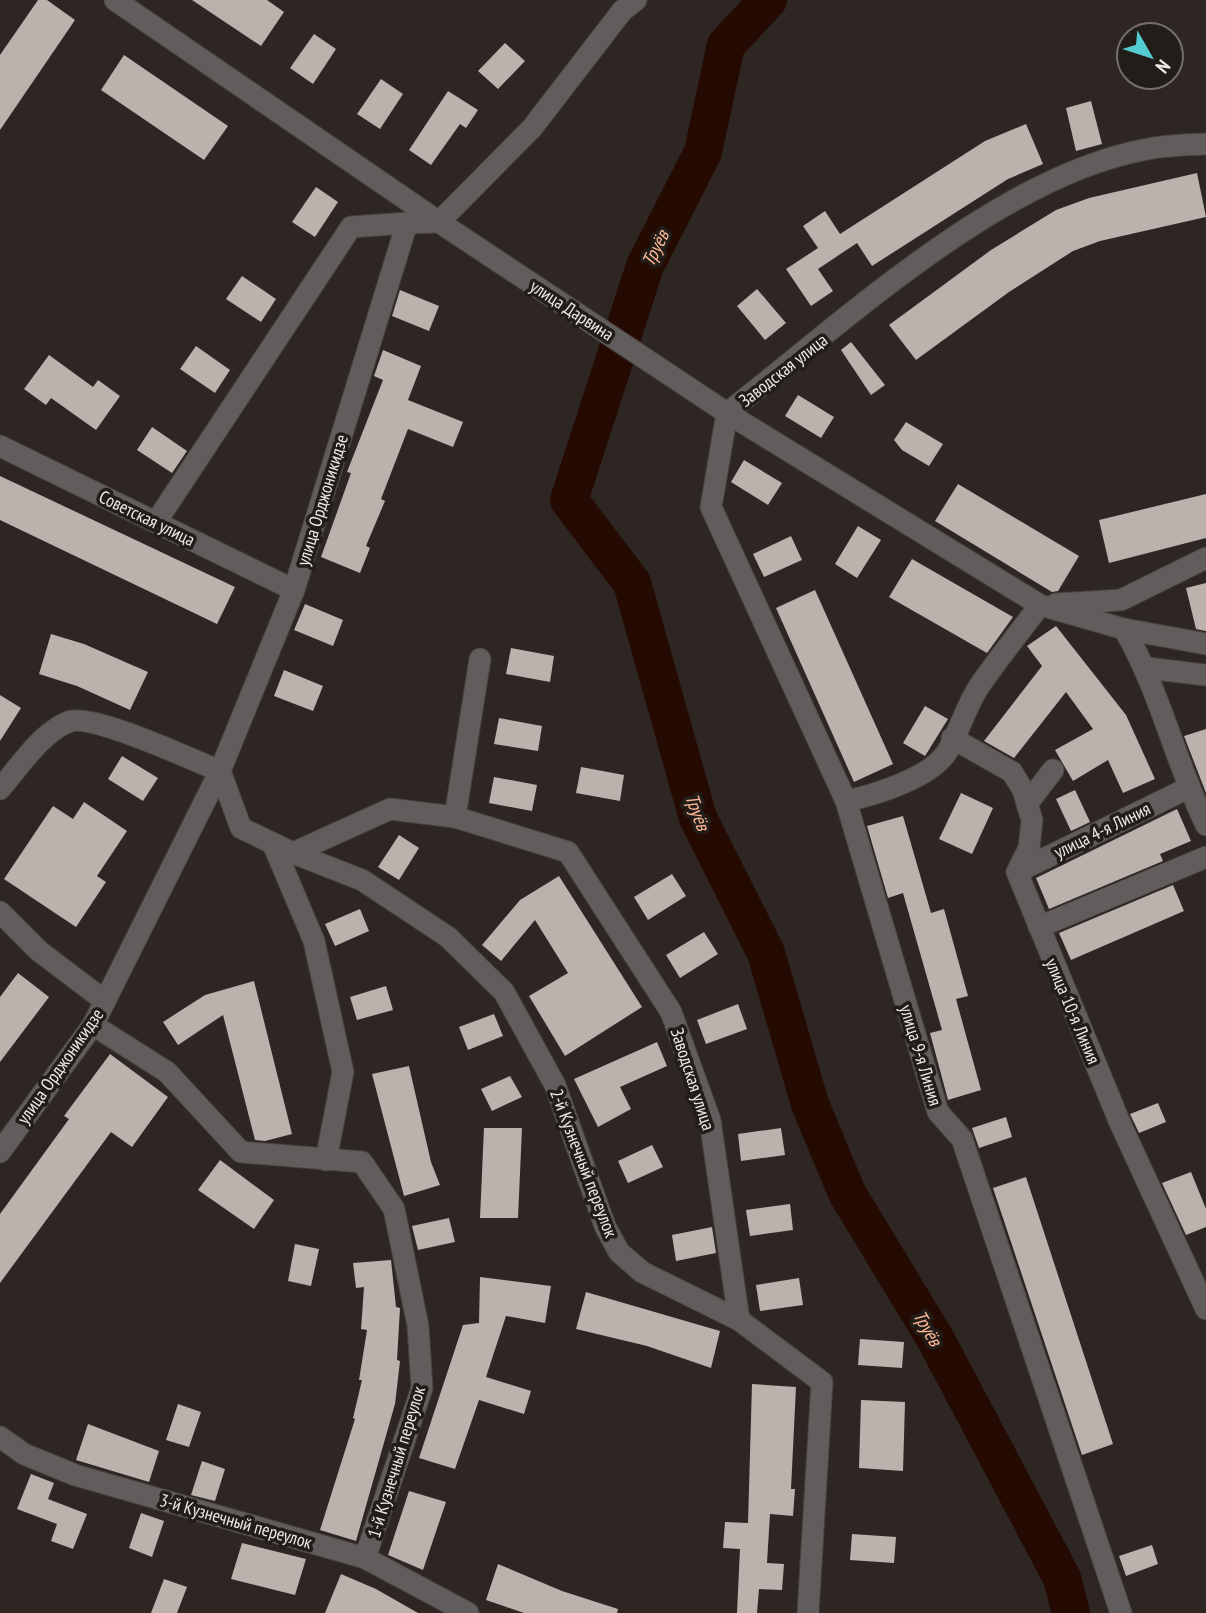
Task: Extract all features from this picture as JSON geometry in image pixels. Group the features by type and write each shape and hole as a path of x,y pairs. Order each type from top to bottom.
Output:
{"street":[{"name":"улица Дарвина","path":"115,0 439,222 727,413 1040,605 1124,629 1206,644"},
{"path":"156,522 351,227 439,222 532,128 622,11 636,0"},
{"name":"Заводская улица","path":"846,801 711,507 727,413 900,278 987,216 1034,188 1085,167 1147,149 1206,144"},
{"name":"улица Орджоникидзе","path":"4,1138 93,1025 220,771 294,590 407,223"},
{"name":"Советская улица","path":"0,446 294,590"},
{"path":"846,801 874,795 924,771 946,753 979,687 1040,605 1121,600 1206,558"},
{"path":"1124,629 1146,668 1188,788 1206,825"},
{"path":"455,817 480,659"},
{"path":"1146,668 1206,675"},
{"path":"0,789 45,737 70,721 96,721 220,771"},
{"path":"952,738 1012,772 1032,820 1028,848 1017,872"},
{"path":"1027,804 1052,770"},
{"name":"2-й Кузнечный переулок","path":"220,771 241,828 293,853 362,880 438,930 504,992 555,1085 605,1226 619,1252 642,1272 739,1320"},
{"name":"улица 4-я Линия","path":"1017,872 1188,788"},
{"name":"улица 9-я Линия","path":"846,801 938,1112 962,1139 1121,1613"},
{"name":"Заводская улица","path":"293,853 390,809 455,817 568,852 671,1012 710,1120 739,1320"},
{"path":"273,844 314,941 343,1072 326,1160"},
{"path":"1039,927 1206,857"},
{"name":"улица 10-я Линия","path":"1017,872 1120,1123 1206,1309"},
{"path":"0,912 38,951 105,1001"},
{"name":"1-й Кузнечный переулок","path":"93,1025 167,1072 242,1152 362,1162 394,1209 418,1326 422,1388 365,1559"},
{"path":"739,1320 822,1382 808,1613"},
{"name":"3-й Кузнечный переулок","path":"0,1437 24,1454 75,1475 365,1559 468,1613"}],"building":[{"path":"38,0 47,0 75,20 0,130 0,55"},
{"path":"192,0 267,0 284,12 261,46"},
{"path":"314,34 336,49 313,84 290,68"},
{"path":"505,43 525,61 498,89 478,71"},
{"path":"124,55 228,126 204,160 101,90"},
{"path":"381,79 403,94 380,129 357,114"},
{"path":"448,91 478,110 466,128 460,124 431,165 409,150"},
{"path":"1091,101 1102,144 1076,151 1066,108"},
{"path":"1026,124 1043,164 1008,179 872,266 857,243 818,269 833,291 811,306 786,269 818,248 803,226 825,211 840,234 985,141"},
{"path":"1197,173 1206,217 1100,241 1073,251 1009,292 916,360 889,325 991,250 1056,210 1089,198"},
{"path":"316,187 338,202 315,237 292,222"},
{"path":"242,276 276,299 261,322 226,299"},
{"path":"757,289 786,323 765,340 737,306"},
{"path":"400,290 439,306 429,331 392,316"},
{"path":"851,342 885,385 871,395 841,350"},
{"path":"196,346 230,370 215,393 180,369"},
{"path":"383,350 421,366 408,400 463,422 453,447 408,429 381,499 385,501 366,546 370,548 360,573 321,557 351,473 347,472 383,380 374,376"},
{"path":"49,355 93,387 98,380 120,396 96,430 51,398 46,405 24,389"},
{"path":"798,395 834,417 821,438 785,416"},
{"path":"906,422 943,444 929,466 902,450 894,440"},
{"path":"152,427 187,451 172,473 137,450"},
{"path":"744,460 782,483 768,505 731,482"},
{"path":"0,476 235,587 217,624 0,520"},
{"path":"958,484 1079,556 1058,591 1052,592 935,521"},
{"path":"1206,494 1206,538 1109,563 1099,520"},
{"path":"858,526 881,540 857,578 835,564"},
{"path":"791,536 802,560 764,577 753,554"},
{"path":"912,559 1013,617 987,653 889,597"},
{"path":"1206,583 1206,631 1196,629 1186,588"},
{"path":"815,590 893,764 854,782 776,608"},
{"path":"305,604 343,620 333,646 294,630"},
{"path":"1056,626 1126,715 1155,779 1123,793 1108,760 1073,781 1055,750 1093,729 1066,692 1014,758 984,741 1042,666 1027,646"},
{"path":"51,634 84,644 148,672 130,710 77,686 39,674"},
{"path":"511,648 554,656 550,682 506,674"},
{"path":"284,670 323,686 313,711 274,696"},
{"path":"0,695 21,708 0,741"},
{"path":"925,706 948,719 925,756 903,743"},
{"path":"499,718 542,726 538,751 494,744"},
{"path":"1206,729 1206,793 1184,736"},
{"path":"122,756 158,778 143,801 108,779"},
{"path":"581,767 624,775 620,801 576,793"},
{"path":"494,777 537,785 532,811 489,803"},
{"path":"1075,790 1090,822 1071,831 1056,799"},
{"path":"961,793 993,808 972,854 939,839"},
{"path":"84,802 127,831 97,876 106,882 76,927 4,879 53,806 73,819"},
{"path":"1177,809 1191,841 1160,854 1163,861 1049,909 1036,878"},
{"path":"903,816 931,913 944,909 968,996 956,999 981,1090 948,1100 930,1033 942,1030 903,893 888,898 867,826"},
{"path":"399,835 419,848 399,880 378,867"},
{"path":"672,874 686,896 648,920 634,897"},
{"path":"559,876 642,1007 565,1056 529,996 568,973 535,920 501,961 482,945 520,900"},
{"path":"1173,885 1184,911 1071,960 1059,933"},
{"path":"360,909 369,931 335,946 325,924"},
{"path":"704,932 718,954 680,978 666,955"},
{"path":"18,973 49,997 0,1062 0,997"},
{"path":"254,981 292,1134 265,1141 255,1140 223,1015 178,1045 163,1022 205,995"},
{"path":"386,986 393,1010 357,1020 350,997"},
{"path":"738,1004 747,1029 706,1044 697,1020"},
{"path":"494,1014 503,1036 468,1050 459,1027"},
{"path":"657,1042 667,1066 620,1087 631,1109 598,1127 574,1079"},
{"path":"110,1054 168,1097 132,1147 111,1132 0,1283 0,1214 69,1119 64,1116"},
{"path":"409,1066 431,1162 440,1185 404,1196 372,1074"},
{"path":"510,1076 522,1097 492,1111 481,1089"},
{"path":"1158,1103 1166,1122 1139,1133 1130,1114"},
{"path":"1006,1117 1012,1137 979,1148 972,1128"},
{"path":"484,1128 522,1128 518,1218 480,1218"},
{"path":"781,1128 785,1155 741,1161 738,1134"},
{"path":"652,1145 663,1167 628,1183 618,1161"},
{"path":"220,1160 274,1200 254,1229 198,1190"},
{"path":"1191,1172 1206,1209 1206,1227 1186,1235 1162,1183"},
{"path":"1026,1177 1113,1444 1082,1455 993,1188"},
{"path":"790,1204 793,1230 750,1236 746,1210"},
{"path":"449,1218 455,1242 418,1250 412,1226"},
{"path":"712,1227 716,1253 676,1261 672,1235"},
{"path":"295,1244 319,1249 311,1286 288,1281"},
{"path":"391,1260 396,1307 400,1308 397,1360 400,1361 395,1404 356,1541 320,1530 355,1419 353,1418 362,1380 359,1380 367,1330 361,1329 364,1287 356,1288 353,1263"},
{"path":"480,1277 551,1286 545,1323 506,1316 486,1377 531,1391 524,1414 479,1400 455,1469 419,1458 463,1325 479,1323"},
{"path":"799,1278 803,1305 760,1311 756,1285"},
{"path":"586,1292 720,1331 711,1368 647,1346 576,1329"},
{"path":"860,1339 904,1342 902,1368 858,1365"},
{"path":"752,1384 796,1387 791,1489 795,1489 793,1516 770,1514 767,1563 784,1564 782,1590 759,1589 757,1613 737,1613 740,1549 723,1548 725,1522 748,1523"},
{"path":"861,1400 905,1402 903,1471 859,1468"},
{"path":"178,1404 201,1412 189,1447 166,1440"},
{"path":"88,1424 159,1451 149,1482 76,1460"},
{"path":"202,1461 225,1469 215,1501 191,1495"},
{"path":"31,1474 54,1483 48,1499 87,1514 73,1549 51,1541 57,1524 17,1509"},
{"path":"409,1491 446,1502 423,1570 388,1555"},
{"path":"141,1513 164,1521 152,1557 129,1548"},
{"path":"852,1534 896,1537 894,1563 850,1560"},
{"path":"242,1543 306,1559 295,1595 231,1579"},
{"path":"1152,1545 1158,1564 1126,1576 1119,1556"},
{"path":"498,1564 562,1591 618,1609 617,1613 524,1613 486,1600"},
{"path":"341,1574 376,1589 418,1613 325,1613"},
{"path":"164,1579 187,1587 177,1613 151,1613"}],"waterway":[{"name":"Труёв","path":"768,0 726,45 703,152 645,266 569,500 632,583 698,818 766,953 810,1104 847,1193 936,1340 1062,1578 1071,1613"}]}
